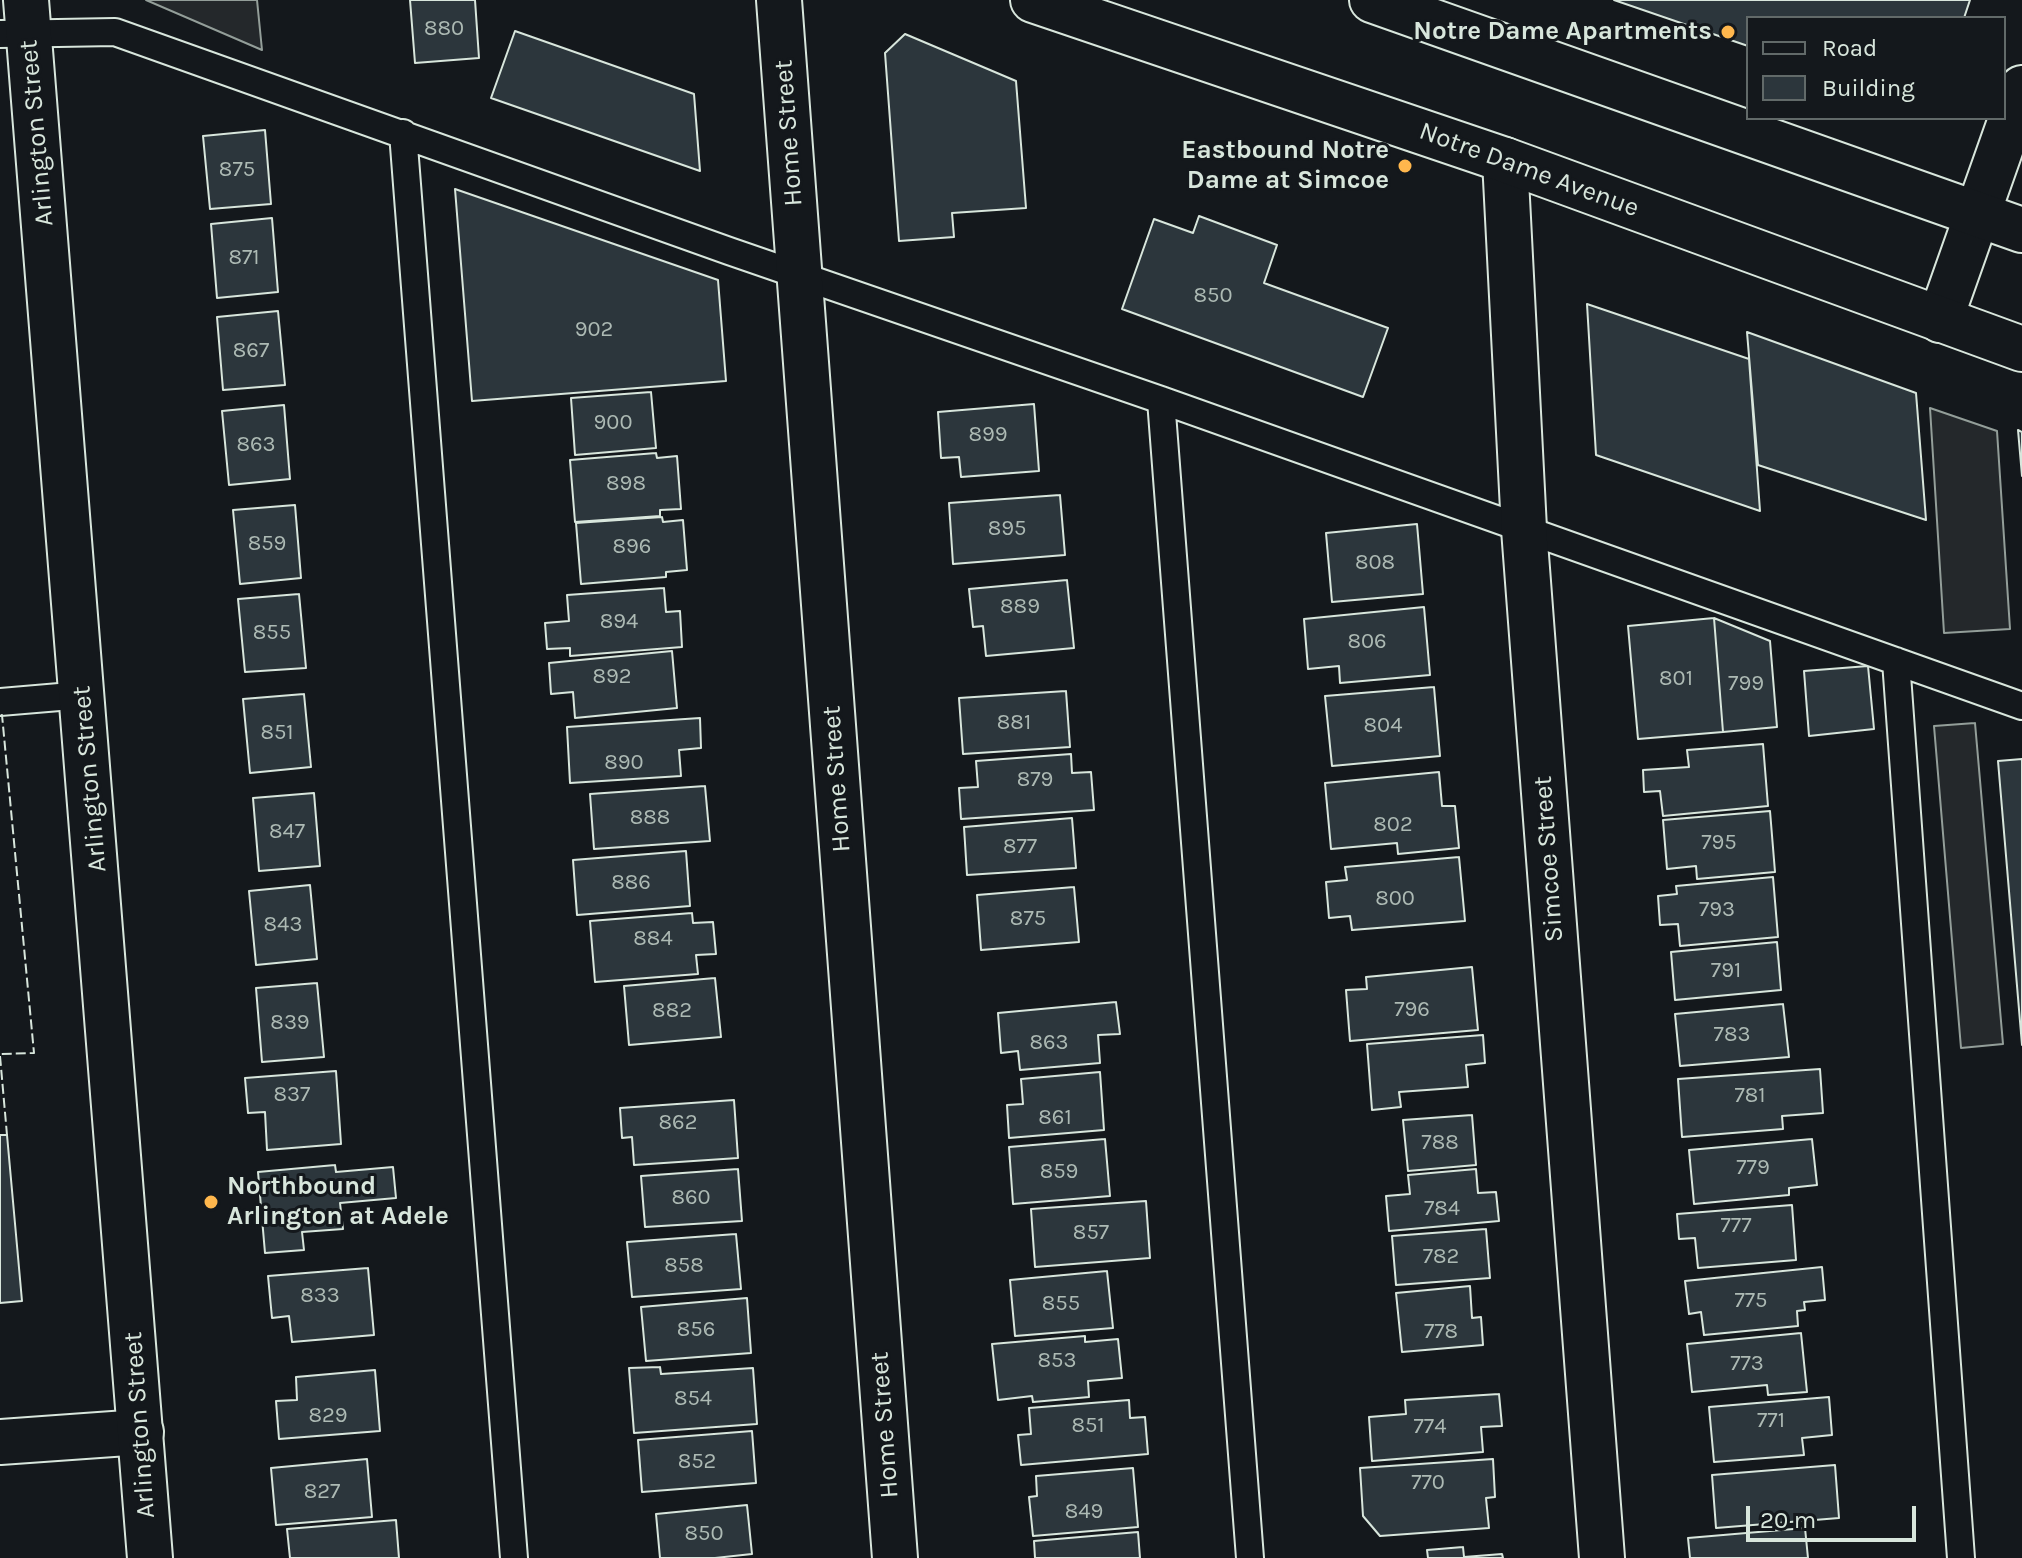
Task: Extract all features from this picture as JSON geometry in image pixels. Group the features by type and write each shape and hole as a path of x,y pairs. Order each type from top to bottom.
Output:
{"street":[{"name":"Home Street","path":"779,0 895,1558"},
{"name":"Notre Dame Avenue","path":"1033,0 1505,160 2022,349"},
{"path":"1372,0 2022,230"},
{"name":"Arlington Street","path":"18,22 83,695 150,1558"},
{"path":"1940,320 2022,88"},
{"name":"Simcoe Street","path":"1505,160 1524,529 1602,1558"},
{"path":"0,1442 141,1432"}],"lane":[{"path":"18,22 115,32 2022,706"},
{"path":"403,133 514,1558"},
{"path":"1161,400 1250,1558"},
{"path":"1896,661 1961,1558"},
{"path":"0,702 83,695"}],"shaded area":[{"path":"146,0 257,0 262,50"},
{"path":"1930,408 1997,431 2010,629 1944,633"},
{"path":"1975,723 2003,1044 1961,1048 1934,726"}],"building":[{"path":"410,0 475,0 479,58 415,63"},
{"name":"Notre Dame Apartments","path":"1614,0 1970,0 1965,16 1746,16 1746,45"},
{"path":"515,31 694,94 700,171 491,98"},
{"path":"905,34 1016,81 1026,208 952,213 954,237 899,241 885,53"},
{"path":"265,130 271,204 210,209 203,136"},
{"path":"455,189 718,280 726,381 472,401"},
{"path":"1199,216 1277,245 1264,283 1388,328 1363,397 1122,309 1154,219 1193,233"},
{"path":"272,218 278,292 217,298 211,224"},
{"path":"1587,304 1749,359 1760,511 1596,455"},
{"path":"278,311 285,385 223,390 217,317"},
{"path":"1747,332 1916,393 1926,520 1758,465"},
{"path":"651,392 656,448 575,455 571,398"},
{"path":"1034,404 1039,471 961,477 959,457 941,458 938,412"},
{"path":"284,405 290,479 229,485 222,411"},
{"path":"2018,430 2022,432 2022,476"},
{"path":"656,453 657,458 677,456 681,509 660,510 660,516 575,522 570,460"},
{"path":"1060,495 1065,555 953,564 949,503"},
{"path":"295,505 301,578 240,584 233,510"},
{"path":"662,517 663,522 683,520 687,570 666,572 666,577 581,584 576,523"},
{"path":"1417,524 1423,594 1332,602 1326,533"},
{"path":"1067,580 1074,648 986,656 983,626 973,627 969,589"},
{"path":"664,588 666,612 680,611 682,647 570,656 570,648 547,649 545,623 569,621 567,595"},
{"path":"299,594 306,668 245,672 238,599"},
{"path":"1424,607 1430,675 1340,683 1339,666 1308,669 1304,619"},
{"path":"1714,618 1723,732 1638,739 1628,626"},
{"path":"1714,618 1770,641 1777,727 1723,732"},
{"path":"672,651 677,708 575,718 573,692 551,694 549,663"},
{"path":"1868,666 1874,729 1809,736 1804,671"},
{"path":"1434,687 1440,756 1332,766 1325,696"},
{"path":"1066,691 1070,747 963,754 959,698"},
{"path":"304,694 311,767 250,773 243,699"},
{"path":"700,718 701,748 679,750 681,776 570,783 567,727"},
{"path":"1763,744 1768,806 1663,816 1660,791 1644,792 1643,770 1689,767 1687,750"},
{"path":"1071,754 1072,773 1091,772 1094,810 961,819 959,788 978,787 976,761"},
{"path":"2022,759 2022,1045 1998,761"},
{"path":"1439,772 1442,806 1455,806 1459,848 1398,854 1397,843 1331,849 1325,783"},
{"path":"705,786 710,841 594,849 590,794"},
{"path":"314,793 320,866 259,871 253,798"},
{"path":"1770,811 1775,872 1697,879 1696,866 1667,869 1663,820"},
{"path":"1072,818 1076,868 967,875 964,827"},
{"path":"686,851 690,906 577,915 573,860"},
{"path":"1459,857 1465,921 1352,930 1350,916 1329,918 1326,882 1347,880 1345,867"},
{"path":"1773,877 1778,937 1680,946 1678,924 1660,925 1658,896 1677,894 1676,886"},
{"path":"310,885 317,959 256,965 249,891"},
{"path":"1074,887 1079,942 981,950 977,895"},
{"path":"692,913 693,923 713,922 716,954 696,955 698,974 595,982 590,921"},
{"path":"1777,942 1781,990 1675,1000 1671,952"},
{"path":"1472,967 1478,1030 1350,1041 1346,990 1367,989 1366,977"},
{"path":"715,978 721,1037 629,1045 624,986"},
{"path":"317,983 324,1057 262,1062 256,988"},
{"path":"1116,1002 1120,1034 1098,1035 1100,1063 1020,1070 1018,1051 1001,1053 998,1013"},
{"path":"1783,1004 1789,1057 1680,1066 1675,1014"},
{"path":"1483,1035 1485,1063 1466,1065 1468,1087 1399,1092 1401,1107 1372,1110 1367,1044"},
{"path":"1820,1069 1823,1113 1782,1116 1783,1129 1682,1137 1678,1079"},
{"path":"336,1071 341,1144 267,1150 265,1112 248,1113 245,1078"},
{"path":"1100,1072 1104,1130 1009,1138 1007,1105 1023,1104 1021,1079"},
{"path":"734,1100 738,1158 634,1165 632,1137 622,1138 620,1108"},
{"path":"1472,1115 1476,1165 1408,1171 1403,1120"},
{"path":"0,1135 7,1135 22,1301 0,1303"},
{"path":"1105,1139 1110,1196 1013,1204 1009,1147"},
{"path":"1812,1139 1817,1185 1789,1188 1789,1195 1694,1204 1689,1150"},
{"path":"335,1165 336,1172 393,1167 396,1198 340,1203 343,1229 302,1232 304,1250 265,1253 258,1172"},
{"path":"738,1169 742,1221 645,1227 641,1176"},
{"path":"1476,1169 1478,1193 1496,1192 1499,1221 1389,1231 1386,1196 1410,1194 1408,1175"},
{"path":"1146,1201 1150,1258 1035,1267 1031,1209"},
{"path":"1792,1205 1796,1260 1698,1268 1695,1238 1679,1239 1677,1214"},
{"path":"1486,1229 1490,1278 1396,1285 1392,1236"},
{"path":"736,1234 741,1289 632,1297 627,1242"},
{"path":"1822,1267 1825,1300 1804,1302 1805,1310 1797,1311 1798,1326 1704,1335 1701,1312 1689,1314 1685,1281"},
{"path":"368,1268 374,1335 292,1342 289,1316 272,1318 268,1276"},
{"path":"1107,1271 1113,1328 1015,1336 1010,1280"},
{"path":"1470,1286 1472,1318 1481,1317 1483,1345 1402,1352 1396,1293"},
{"path":"747,1298 751,1353 646,1361 641,1307"},
{"path":"1801,1333 1807,1392 1768,1395 1767,1385 1692,1392 1687,1344"},
{"path":"1085,1336 1085,1342 1118,1339 1122,1378 1088,1381 1089,1397 1033,1402 1032,1396 998,1400 992,1344"},
{"path":"660,1367 661,1374 753,1368 757,1424 634,1433 629,1368"},
{"path":"375,1370 380,1431 279,1439 276,1401 297,1400 296,1377"},
{"path":"1499,1394 1502,1426 1481,1427 1483,1452 1372,1461 1369,1417 1406,1414 1405,1400"},
{"path":"1829,1397 1832,1435 1802,1438 1804,1455 1714,1462 1709,1407"},
{"path":"1129,1400 1130,1418 1145,1417 1148,1454 1021,1465 1018,1435 1031,1434 1029,1408"},
{"path":"752,1431 756,1483 642,1492 638,1440"},
{"path":"367,1459 372,1517 276,1525 271,1468"},
{"path":"1493,1459 1495,1497 1486,1498 1489,1528 1380,1536 1363,1516 1360,1468"},
{"path":"1835,1465 1839,1518 1716,1528 1712,1475"},
{"path":"1133,1468 1138,1527 1033,1536 1029,1497 1037,1496 1036,1476"},
{"path":"747,1505 752,1554 660,1558 656,1514"},
{"path":"396,1520 399,1558 290,1558 287,1529"},
{"path":"1805,1528 1808,1558 1690,1558 1688,1538"},
{"path":"1138,1532 1140,1558 1035,1558 1034,1541"},
{"path":"1463,1547 1464,1557 1502,1554 1503,1558 1428,1558 1427,1550"}],"fence":[{"path":"0,716 34,1053 0,1054"},
{"path":"0,1056 7,1135"}],"place":[{"name":"Notre Dame Apartments","path":"1728,32"},
{"name":"Eastbound Notre Dame at Simcoe","path":"1405,166"},
{"name":"Northbound Arlington at Adele","path":"211,1202"}]}
